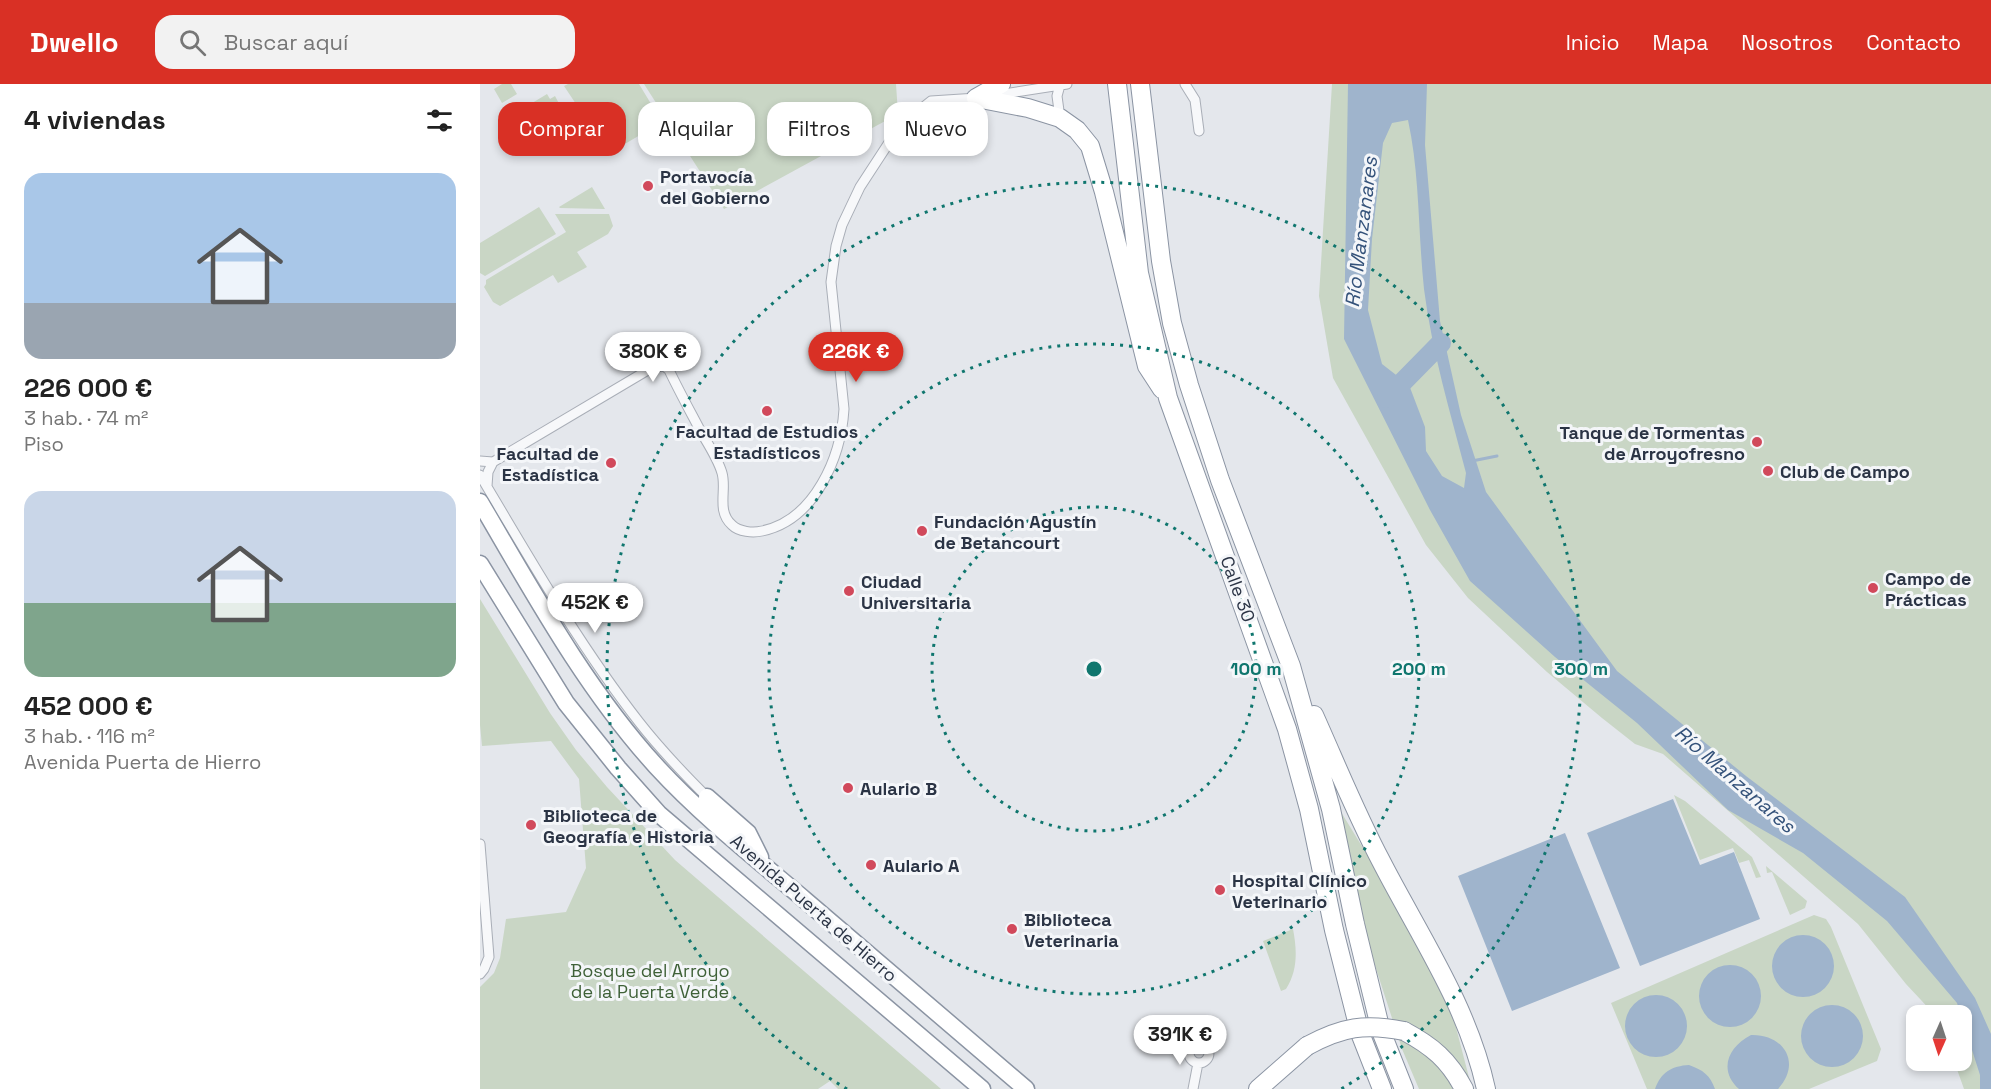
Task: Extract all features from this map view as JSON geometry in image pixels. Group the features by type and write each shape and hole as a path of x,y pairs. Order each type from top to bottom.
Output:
{"highway":[{"path":"976,98 1001,84"},
{"name":"Calle 30","path":"1117,84 1139,273 1168,398 1287,729 1309,809 1334,930 1360,1033 1381,1088"},
{"path":"1140,84 1161,261 1172,323 1189,385 1220,480"},
{"path":"976,98 1028,108 1060,118 1077,130 1090,146 1104,192 1147,366 1168,398"},
{"path":"1199,375 1213,426 1220,480"},
{"name":"Calle 30","path":"1220,480 1291,666 1331,809 1355,924 1381,1031 1404,1089"},
{"name":"Avenida Puerta de Hierro","path":"483,494 548,618 603,700 656,766 764,865 1026,1089"},
{"name":"Avenida Puerta de Hierro","path":"480,564 566,704 618,768 667,821 982,1089"},
{"path":"1291,666 1380,861 1422,934 1455,1001 1486,1089"},
{"path":"707,797 747,833 764,865"},
{"path":"855,982 885,1019 965,1089"},
{"path":"1258,1089 1307,1046 1325,1036 1360,1027 1379,1026 1404,1031 1425,1042 1455,1072 1464,1089"},
{"path":"976,1046 1038,1089"}],"street":[{"path":"483,494 493,462 653,367 664,366 669,370 722,471 723,513 731,525 746,531 758,532 770,529 787,520 813,497 822,483 831,467 843,427 844,409 831,282 836,246 850,206 873,165 906,121 931,100 976,98 1064,84"},
{"path":"1060,118 1057,96 1064,84"},
{"path":"1185,84 1195,100 1199,131"},
{"path":"480,461 493,462"},
{"name":"Avenida Puerta de Hierro","path":"480,475 483,494 617,691 667,756 707,797"},
{"path":"480,844 489,957 480,974"},
{"path":"1193,1089 1198,1063"}],"green space":[{"path":"502,84 511,84 517,94 501,102 494,89"},
{"path":"568,84 639,84 650,102 638,102 638,136 626,143 626,102 575,102 564,86"},
{"path":"644,84 896,84 897,102 884,102 884,122 872,128 872,102 767,102 767,156 821,156 724,209 690,156 755,156 755,102 656,102"},
{"name":"Club de Campo","path":"1332,84 1991,84 1991,1089 1964,1089 1958,1071 1972,1071 1972,1005 1926,1005 1858,924 1663,754 1635,744 1602,718 1547,672 1468,598 1426,545 1333,378 1319,296"},
{"path":"547,94 550,99 555,96 558,102 534,102"},
{"path":"592,187 605,209 559,207"},
{"path":"539,207 556,234 485,276 480,273 480,243"},
{"path":"555,214 609,214 613,226 608,234 577,252 587,267 558,283 553,275 500,306 493,302 484,287 486,280 566,232"},
{"name":"Bosque del Arroyo de la Puerta Verde","path":"480,599 550,713 576,750 675,860 941,1089 838,1089 830,1081 818,1089 480,1089 480,987 494,973 500,958 506,919 566,912 586,868 579,779 551,741 482,746"},
{"path":"1674,795 1685,801 1752,857 1761,877 1756,878 1749,860 1739,863 1733,848 1700,860"},
{"path":"1341,812 1423,946 1452,1012 1472,1089 1419,1089 1402,1049 1369,947"},
{"path":"1766,866 1807,901 1805,908 1790,915 1772,872 1767,873"},
{"path":"1814,915 1826,919 1831,927 1881,1049 1877,1061 1809,1089 1647,1089 1611,1003"},
{"path":"1293,929 1295,967 1286,989 1281,991 1263,941"}],"water":[{"path":"1348,84 1427,84 1425,145 1440,321 1461,415 1486,492 1617,671 1746,776 1905,897 1975,998 1991,1034 1991,1089 1980,1089 1980,1075 1972,1050 1972,1005 1958,1005 1887,921 1803,853 1728,810 1637,723 1555,657 1470,581 1430,510 1344,339","holes":["1408,120 1417,183 1427,312 1466,473 1464,488 1442,476 1426,451 1425,427 1409,385 1382,364 1368,310 1372,239 1383,143 1392,123"]},
{"path":"1673,799 1700,865 1734,852 1760,919 1640,966 1587,833"},
{"path":"1565,833 1620,968 1512,1011 1458,876"},
{"path":"1803,935 1820,940 1825,944 1829,949 1834,966 1829,983 1825,988 1820,992 1803,997 1786,992 1781,988 1777,983 1772,966 1777,949 1781,944 1786,940"},
{"path":"1730,965 1752,974 1761,996 1752,1018 1730,1027 1708,1018 1699,996 1708,974"},
{"path":"1656,995 1673,1000 1678,1004 1682,1009 1687,1026 1682,1043 1678,1048 1673,1052 1656,1057 1639,1052 1634,1048 1630,1043 1625,1026 1630,1009 1634,1004 1639,1000"},
{"path":"1832,1005 1849,1010 1854,1014 1858,1019 1863,1036 1858,1053 1854,1058 1849,1062 1832,1067 1815,1062 1810,1058 1806,1053 1801,1036 1806,1019 1810,1014 1815,1010"},
{"path":"1751,1035 1773,1039 1786,1052 1789,1069 1778,1089 1739,1089 1729,1074 1728,1059 1736,1046"},
{"path":"1689,1065 1705,1074 1715,1089 1655,1089 1660,1078 1668,1071"}],"waterway":[{"name":"Río Manzanares","path":"1387,398 1441,343"},
{"path":"1472,461 1497,456"}],"place":[{"name":"Portavocía del Gobierno","path":"648,186"},
{"name":"Facultad de Estudios Estadísticos","path":"767,411"},
{"name":"Tanque de Tormentas de Arroyofresno","path":"1757,442"},
{"name":"Facultad de Estadística","path":"611,463"},
{"name":"Club de Campo","path":"1768,471"},
{"name":"Fundación Agustín de Betancourt","path":"922,531"},
{"name":"Campo de Prácticas","path":"1873,588"},
{"name":"Ciudad Universitaria","path":"849,591"},
{"name":"Aulario B","path":"848,788"},
{"name":"Biblioteca de Geografía e Historia","path":"531,825"},
{"name":"Aulario A","path":"871,865"},
{"name":"Hospital Clínico Veterinario","path":"1220,890"},
{"name":"Biblioteca Veterinaria","path":"1012,929"}]}
